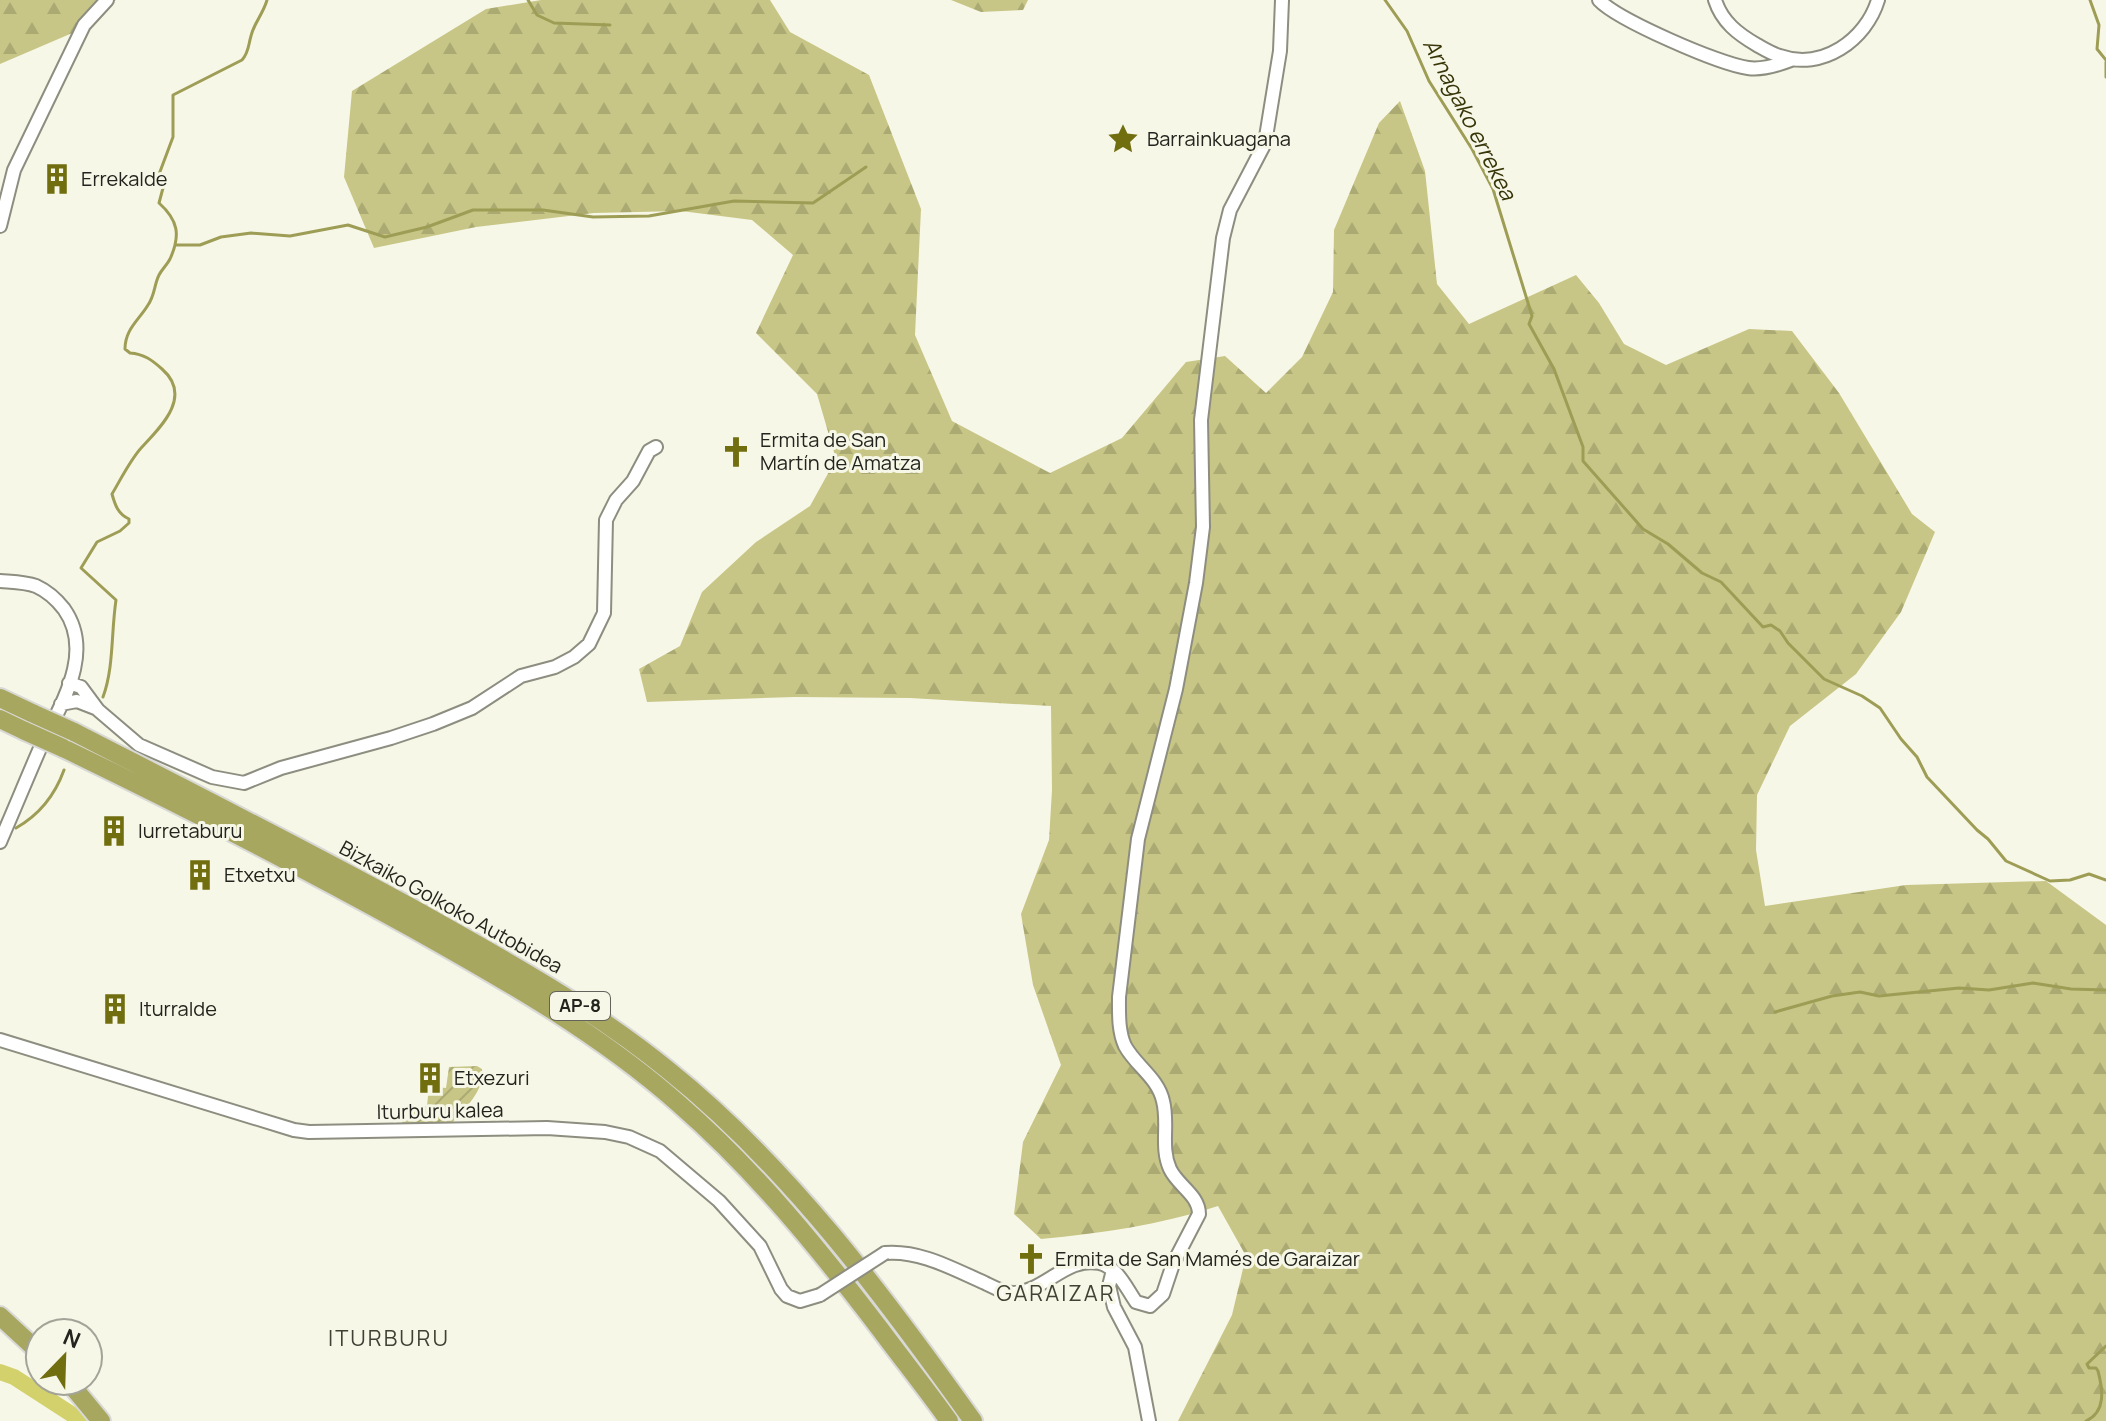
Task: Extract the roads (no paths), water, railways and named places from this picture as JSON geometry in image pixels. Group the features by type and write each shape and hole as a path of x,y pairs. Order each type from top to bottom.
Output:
{"highway":[{"name":"Bizkaiko Golkoko Autobidea","path":"0,698 29,722 345,871 468,939 584,1009 668,1069 731,1124 817,1219 973,1421"},
{"name":"Bizkaiko Golkoko Autobidea","path":"0,719 29,722"},
{"name":"Bizkaiko Golkoko Autobidea","path":"69,740 182,806 466,958 613,1052 678,1103 752,1173 825,1257 949,1421"},
{"path":"0,1316 24,1338"},
{"path":"81,1397 101,1421"}],"street":[{"path":"0,226 14,170 84,25 107,0"},
{"path":"1113,1270 1136,1302 1143,1306 1155,1304 1163,1294 1173,1264 1199,1214 1195,1198 1178,1182 1168,1163 1163,1101 1157,1084 1125,1045 1119,997 1138,839 1176,689 1192,615 1200,557 1203,527 1201,420 1223,238 1230,210 1265,143 1280,51 1282,0"},
{"path":"1599,0 1616,14 1667,38 1724,61 1754,68 1825,56 1845,46 1868,23 1878,0"},
{"path":"1715,0 1732,28 1766,50 1793,59"},
{"path":"1754,68 1762,61 1766,50"},
{"path":"68,684 77,684 98,710 139,745 212,777 244,783 294,764 391,738 472,708 521,676 555,667 589,644 604,613 606,520 649,451 656,447"},
{"path":"0,581 38,587 52,596 72,622 86,698"},
{"path":"0,842 61,704 78,652"},
{"path":"61,704 86,698"},
{"name":"Iturburu kalea","path":"0,1040 294,1130 547,1128 629,1137 660,1151 739,1221 760,1246 781,1289 787,1296 800,1301 820,1295 885,1253 905,1253 938,1262 1011,1293 1031,1290 1076,1264 1100,1263 1113,1270"},
{"path":"1113,1270 1109,1286 1114,1307 1135,1347 1149,1421"}],"waterway":[{"path":"103,697 111,662 116,600 81,568 97,542 129,523 129,519 118,509 112,494 134,458 165,421 174,400 175,390 171,379 162,369 148,358 125,349 130,330 150,301 157,279 176,243 174,222 159,203 163,188 158,177 173,137 173,95 242,60 267,0"},
{"path":"528,0 537,15 554,23 610,25"},
{"name":"Arnagako errekea","path":"1385,0 1407,31 1429,81 1493,189 1532,316 1529,324 1554,369 1583,447 1583,461 1643,529 1668,544 1702,573 1721,582 1763,627 1771,625 1780,631 1824,679 1880,708 1917,757 1927,777 2006,861 2050,881 2070,880 2089,874 2106,880"},
{"path":"2090,0 2099,25 2097,49 2106,60"},
{"path":"2106,62 2106,77"},
{"path":"176,245 200,245 221,237 251,233 290,236 348,225 385,237 427,227 473,210 543,210 593,217 649,216 734,201 813,203 866,167"},
{"path":"16,828 45,804 64,770"},
{"path":"1775,1012 1832,996 1860,992 1879,996 1959,988 1989,990 2033,983 2106,990"},
{"path":"2086,1421 2097,1412 2102,1393 2098,1371 2087,1364 2106,1346"},
{"path":"0,1372 14,1377 82,1421"}],"place":[{"name":"Barrainkuagana","path":"1123,139"},
{"name":"Errekalde","path":"57,179"},
{"name":"Ermita de San Martín de Amatza","path":"736,452"},
{"name":"Iurretaburu","path":"114,831"},
{"name":"Etxetxu","path":"200,875"},
{"name":"Iturralde","path":"115,1009"},
{"name":"Etxezuri","path":"430,1078"},
{"name":"Ermita de San Mamés de Garaizar","path":"1031,1259"}],"district":[{"name":"GARAIZAR","path":"1056,1293"},
{"name":"ITURBURU","path":"389,1338"}]}
